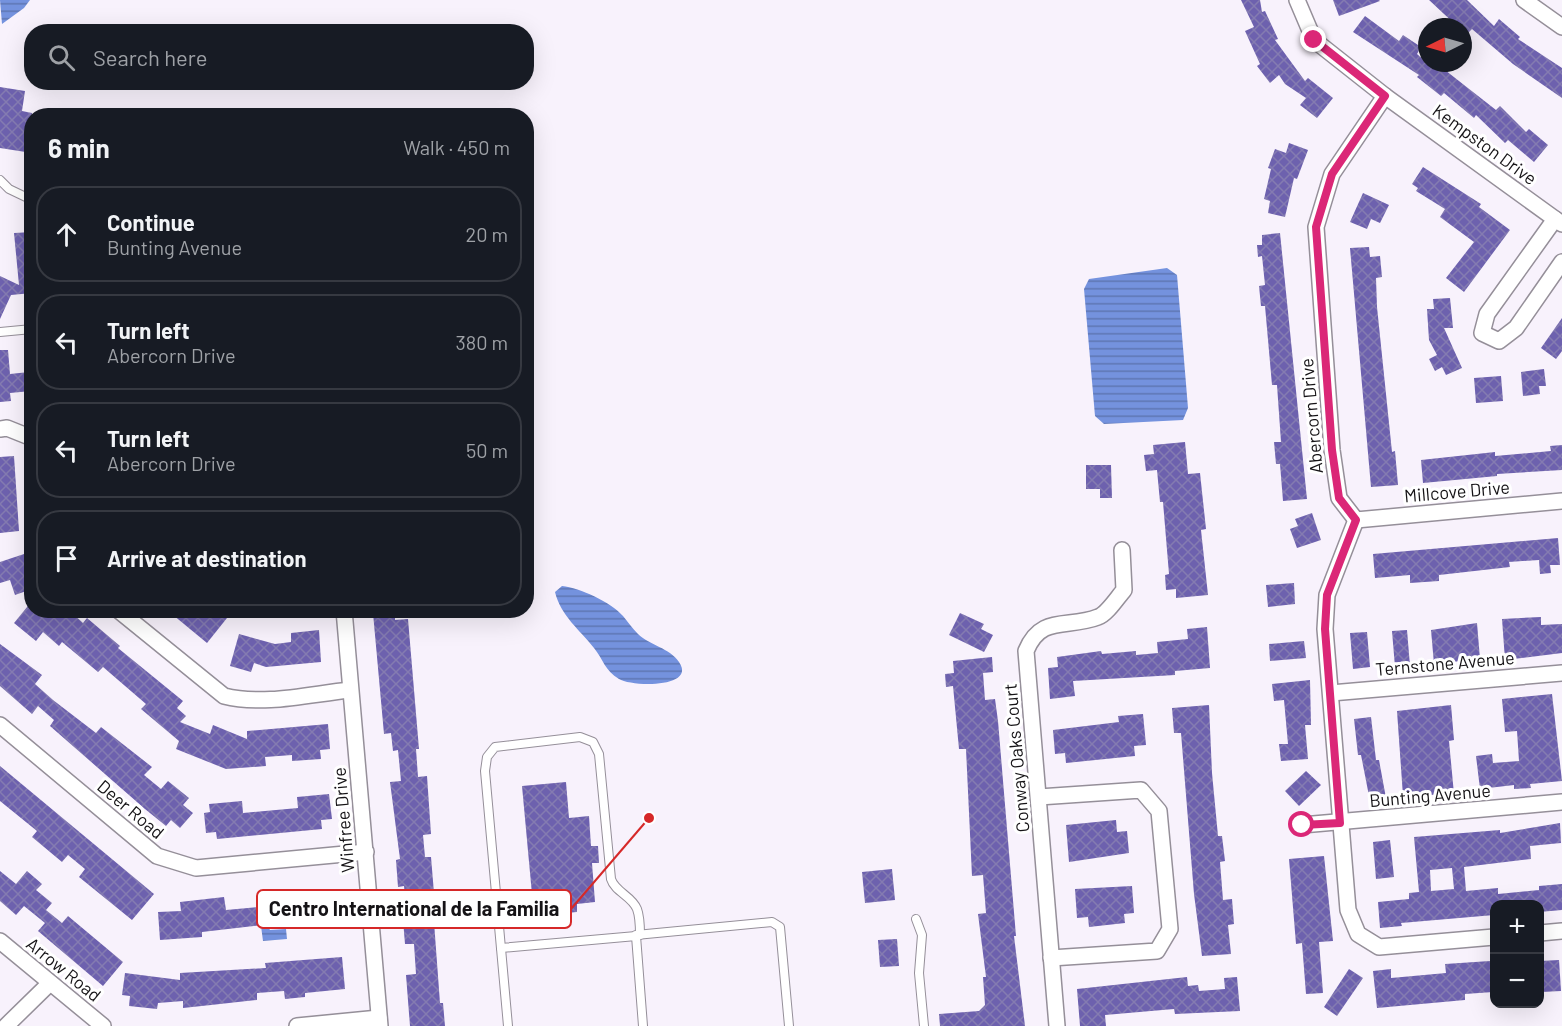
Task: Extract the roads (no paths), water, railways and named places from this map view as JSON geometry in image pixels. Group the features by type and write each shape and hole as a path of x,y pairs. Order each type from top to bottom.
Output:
{"street":[{"path":"1297,0 1314,40 1385,96"},
{"path":"1524,0 1562,27"},
{"name":"Kempston Drive","path":"1385,96 1558,221"},
{"name":"Abercorn Drive","path":"1356,520 1339,498 1316,227 1332,174 1385,96"},
{"path":"1558,221 1487,314 1482,333 1498,341 1516,328 1562,262"},
{"path":"0,429 7,428 24,435"},
{"name":"Millcove Drive","path":"1356,520 1562,501"},
{"path":"1356,520 1327,595 1325,629 1348,910 1358,934 1379,947 1490,937"},
{"name":"Conway Oaks Court","path":"1057,1026 1026,651 1032,636 1044,627 1099,617 1124,590 1122,550"},
{"path":"128,618 224,696 237,700 263,699 350,690"},
{"name":"Winfree Drive","path":"345,618 380,1022"},
{"name":"Ternstone Avenue","path":"1331,693 1562,673"},
{"name":"Deer Road","path":"0,725 157,856 196,868 366,852"},
{"path":"1039,796 1141,790 1159,811 1170,929 1156,951 1052,958"},
{"name":"Bunting Avenue","path":"1302,825 1562,802"},
{"path":"1544,933 1562,931"},
{"name":"Arrow Road","path":"0,941 103,1026"},
{"path":"6,1026 50,983"},
{"path":"297,1026 380,1022"}],"lane":[{"path":"0,180 9,189 24,196"},
{"path":"0,332 24,329"},
{"path":"508,1026 485,771 487,757 495,747 579,737 593,742 599,754 613,885 634,904 638,911 644,1026"},
{"path":"916,919 922,935 919,973 924,1026"},
{"path":"501,948 772,922 780,927 789,1026"}],"water":[{"path":"0,0 30,0 24,8 2,24"},
{"path":"1167,268 1177,275 1188,408 1183,420 1104,424 1095,416 1084,289 1089,279"},
{"path":"562,586 595,596 618,611 643,638 675,657 682,671 679,677 671,681 648,684 626,682 614,676 562,608 555,592"},
{"path":"267,925 270,930 286,929 287,939 263,941 261,926"}],"place":[{"name":"Centro International de la Familia","path":"649,818"}]}
